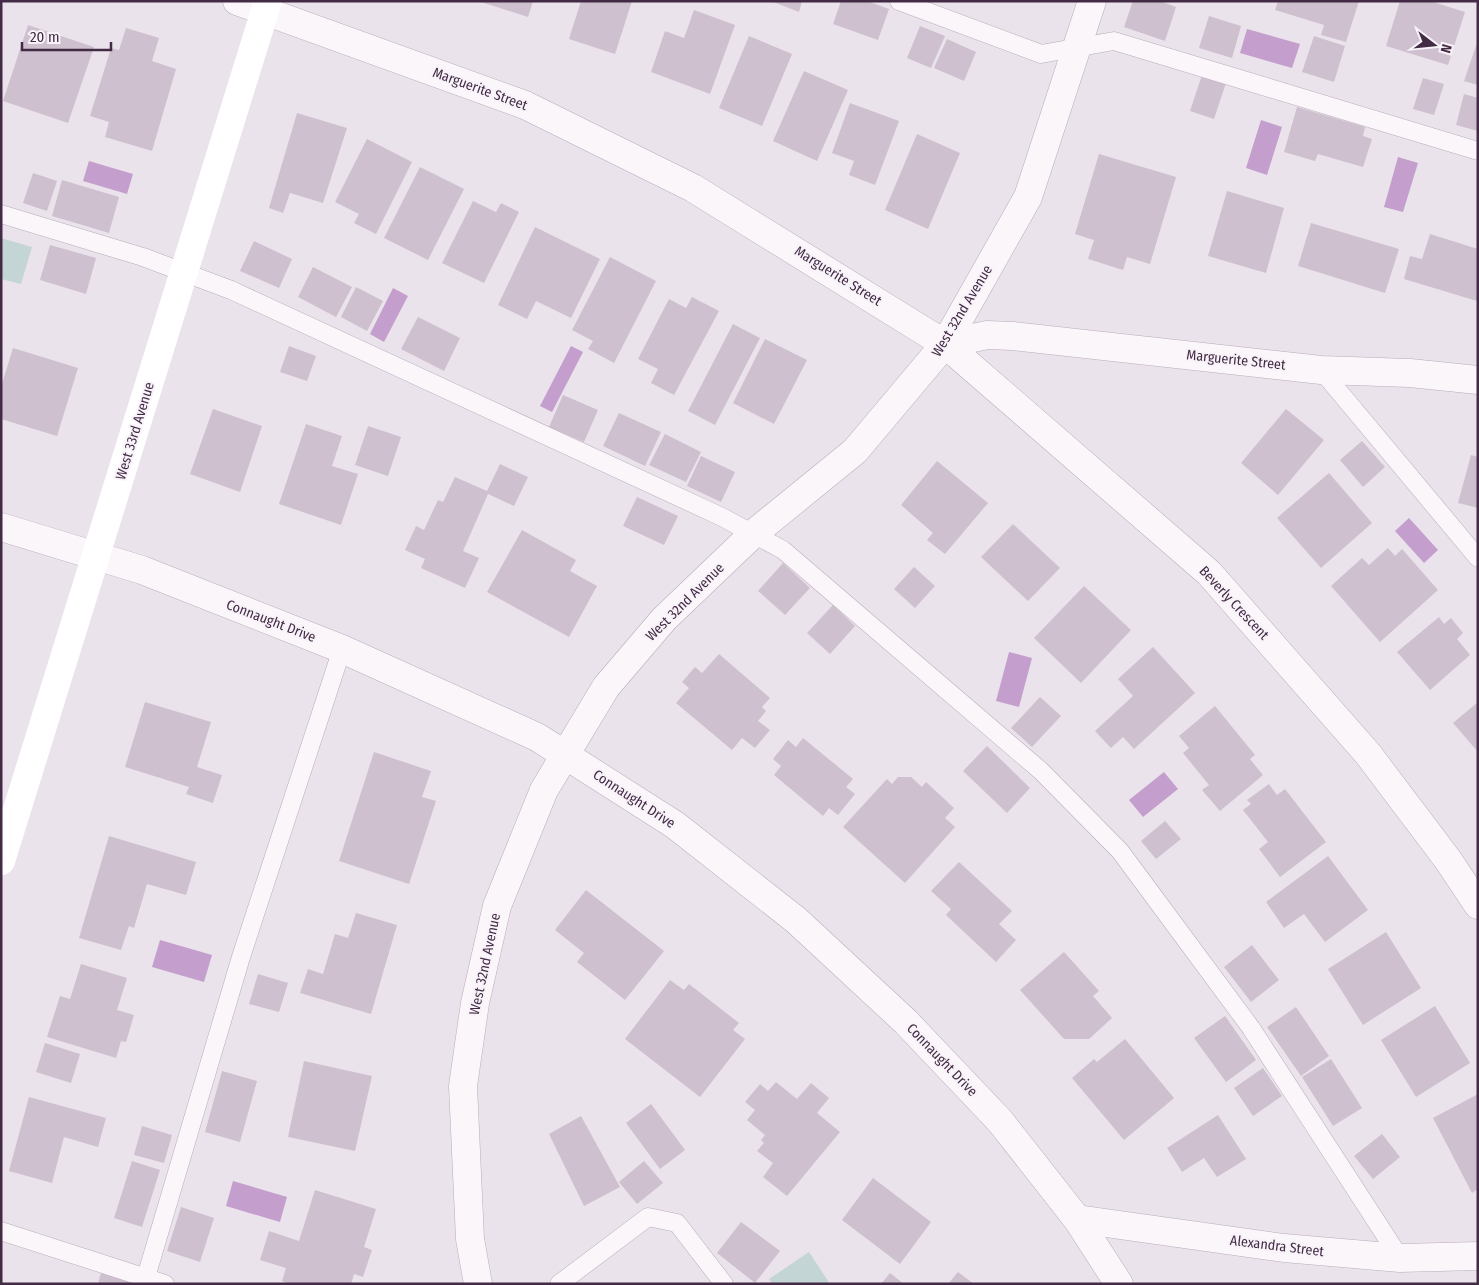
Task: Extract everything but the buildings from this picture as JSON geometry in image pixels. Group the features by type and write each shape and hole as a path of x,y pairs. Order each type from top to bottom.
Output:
{"street":[{"name":"Marguerite Street","path":"237,1 266,6 525,105 693,188 945,344 987,335 1013,336 1321,370 1410,373 1478,380"},
{"name":"West 32nd Avenue","path":"478,1284 470,1239 463,1086 475,1003 497,906 544,790 606,687 664,619 753,534 855,451 945,344 1028,197 1092,1"},
{"name":"West 33rd Avenue","path":"1,861 266,6"},
{"name":"Beverly Crescent","path":"945,344 1209,573 1368,754 1448,860 1478,905"},
{"name":"Connaught Drive","path":"1,527 142,570 342,649 528,733 565,754 675,825 796,920 906,1022 1000,1120 1077,1219 1119,1284"},
{"name":"Alexandra Street","path":"1077,1219 1284,1248 1400,1258 1478,1256"}],"lane":[{"path":"899,1 1041,54 1114,41 1478,151"},
{"path":"1,214 143,257 231,290 722,517 783,550 1041,771 1120,851 1250,1028 1400,1258"},
{"path":"1321,370 1478,558"},
{"path":"146,1277 241,957 342,649"},
{"path":"559,1284 648,1217 678,1223 724,1284"},
{"path":"1,1230 165,1284"}],"shaded area":[{"path":"1247,29 1300,44 1292,68 1240,53"},
{"path":"1261,120 1282,127 1267,175 1246,168"},
{"path":"1398,157 1418,163 1403,212 1384,207"},
{"path":"89,161 133,174 127,194 83,181"},
{"path":"1,238 32,247 21,284 1,279"},
{"path":"393,288 408,296 384,342 370,334"},
{"path":"571,346 583,352 552,412 540,406"},
{"path":"1409,518 1438,550 1424,563 1395,531"},
{"path":"1009,652 1032,658 1019,707 996,701"},
{"path":"1164,772 1178,789 1143,817 1129,800"},
{"path":"160,940 212,955 204,982 152,967"},
{"path":"233,1181 287,1197 280,1222 226,1206"},
{"path":"809,1252 830,1284 772,1284 769,1279"}]}
